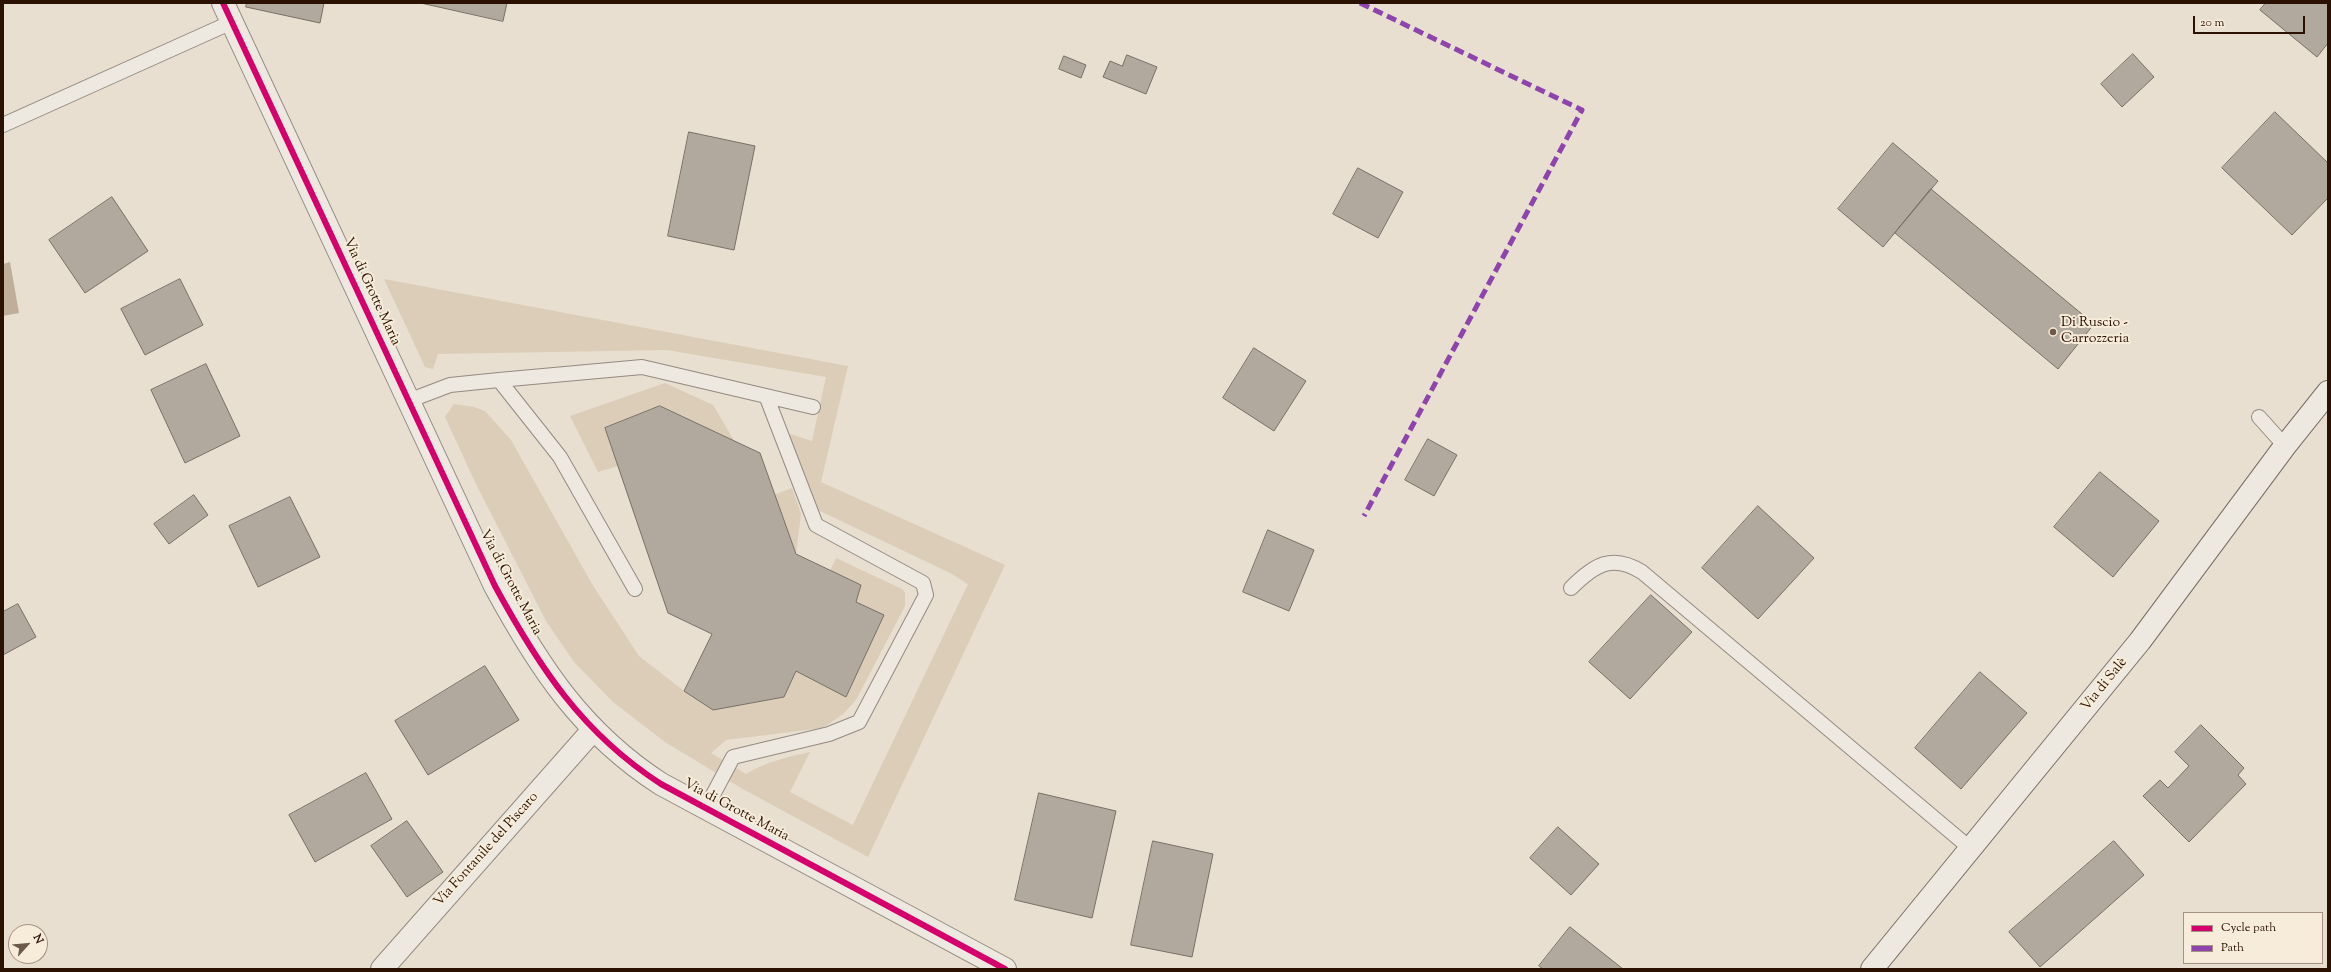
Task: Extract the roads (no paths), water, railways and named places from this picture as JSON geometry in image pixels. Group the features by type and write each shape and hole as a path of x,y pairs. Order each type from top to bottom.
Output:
{"street":[{"name":"Via di Grotte Maria","path":"224,3 474,543 508,609 535,655 559,689 593,730 609,746 643,772 706,808 1006,969"},
{"name":"Via di Salè","path":"1872,969 2140,641 2285,446 2328,392"},
{"name":"Via Fontanile del Piscaro","path":"382,969 593,730"}],"lane":[{"path":"3,125 232,22"},
{"path":"408,401 450,385 642,367 767,398 813,407"},
{"path":"499,380 560,457 635,589"},
{"path":"706,808 733,757 829,734 859,722 926,595 924,583 816,525 767,398"},
{"path":"2259,416 2285,446"},
{"path":"1571,588 1588,572 1608,563 1620,562 1642,572 1971,849"}],"place":[{"name":"Di Ruscio - Carrozzeria","path":"2053,332"}]}
